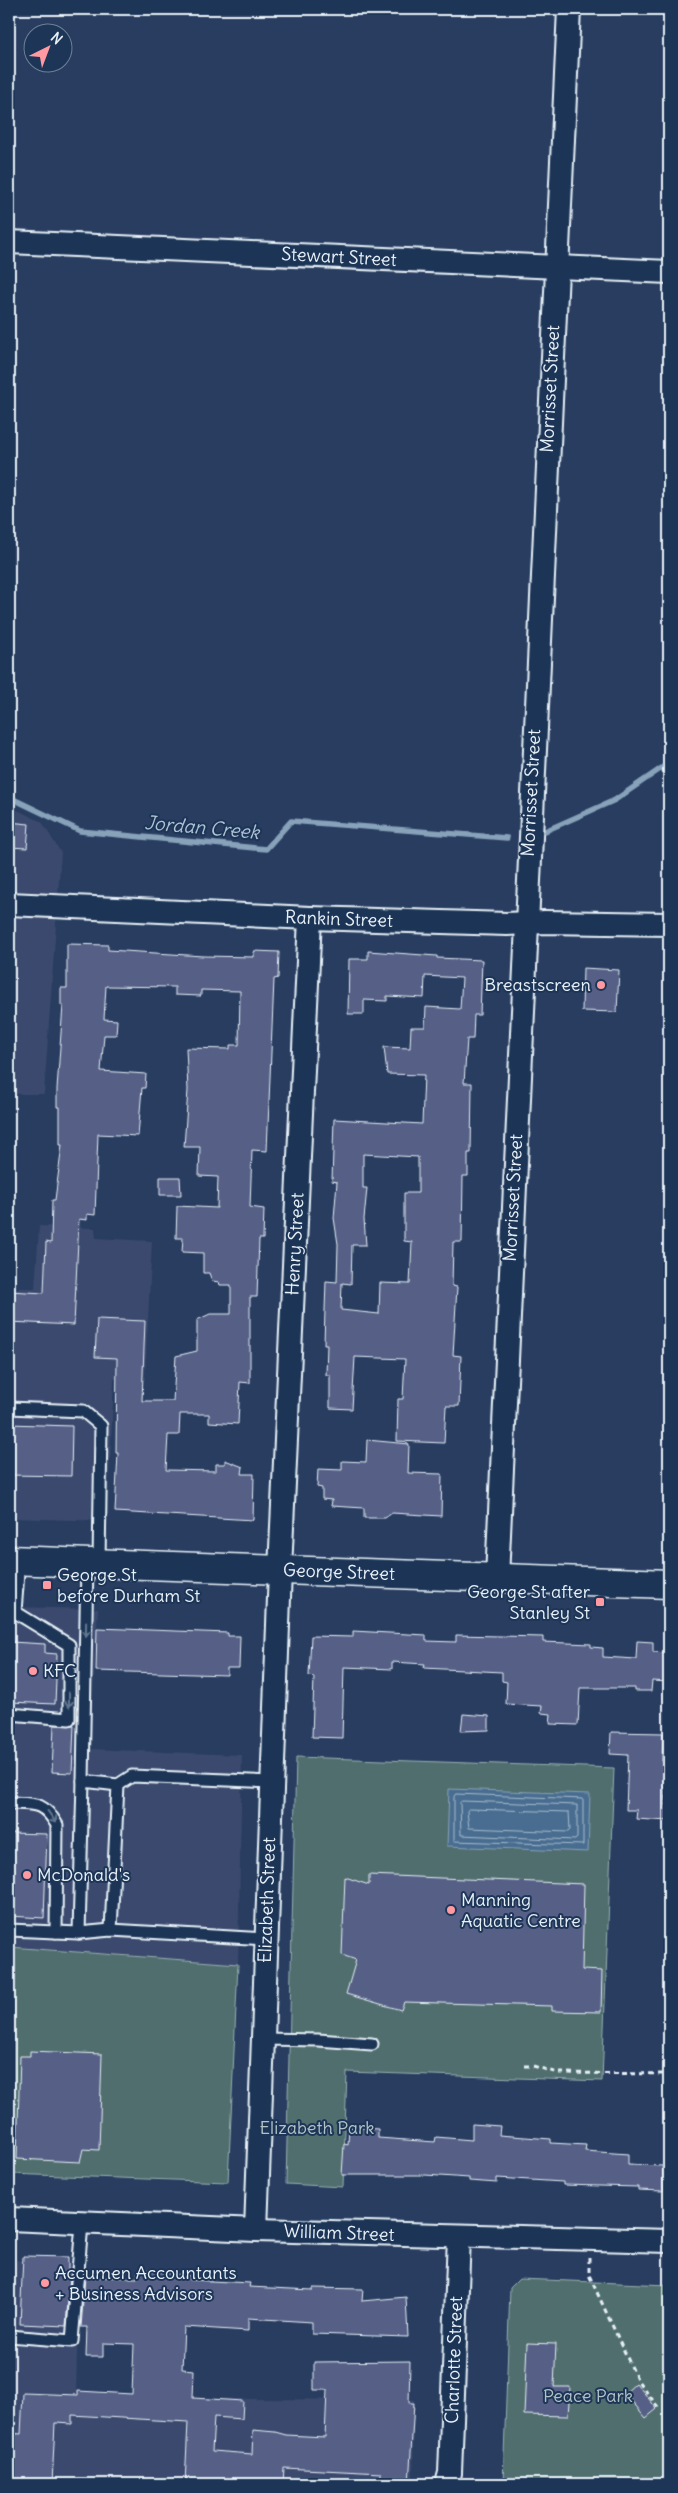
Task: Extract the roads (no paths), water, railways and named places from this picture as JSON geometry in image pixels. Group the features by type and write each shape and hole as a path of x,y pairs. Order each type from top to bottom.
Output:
{"main road":[{"name":"George Street","path":"14,1560 669,1584"}],"street":[{"name":"Morrisset Street","path":"497,1578 525,923 568,9"},
{"name":"Stewart Street","path":"9,242 669,272"},
{"name":"Rankin Street","path":"9,904 310,918 669,924"},
{"name":"Henry Street","path":"280,1570 310,918"},
{"name":"Elizabeth Street","path":"256,2230 280,1570"},
{"name":"William Street","path":"9,2219 82,2224 256,2230 669,2241"},
{"name":"Charlotte Street","path":"447,2484 450,2473 459,2236"}],"lane":[{"path":"9,1408 83,1411 102,1426 93,1563 83,1781 79,1933"},
{"path":"9,1714 69,1719 70,1645 12,1614 14,1560"},
{"path":"83,1781 118,1785 132,1776 271,1782"},
{"path":"111,1930 118,1785"},
{"path":"9,1803 38,1804 50,1812 57,1825 56,1932"},
{"path":"9,1930 79,1933 111,1930 266,1939"},
{"path":"264,2039 372,2044"},
{"path":"9,2336 72,2341 82,2224"}],"water":[{"path":"449,1789 590,1794 588,1852 447,1846"}],"waterway":[{"name":"Jordan Creek","path":"545,831 615,800 669,763"},
{"name":"Jordan Creek","path":"9,797 80,831 266,849 291,821 507,838"}],"place":[{"name":"Breastscreen","path":"601,985"},
{"name":"George St before Durham St","path":"47,1585"},
{"name":"George St after Stanley St","path":"600,1602"},
{"name":"KFC","path":"33,1671"},
{"name":"McDonald's","path":"27,1875"},
{"name":"Manning Aquatic Centre","path":"451,1910"},
{"name":"Accumen Accountants + Business Advisors","path":"45,2283"}],"park label":[{"name":"Elizabeth Park","path":"317,2128"},
{"name":"Peace Park","path":"588,2396"}]}
